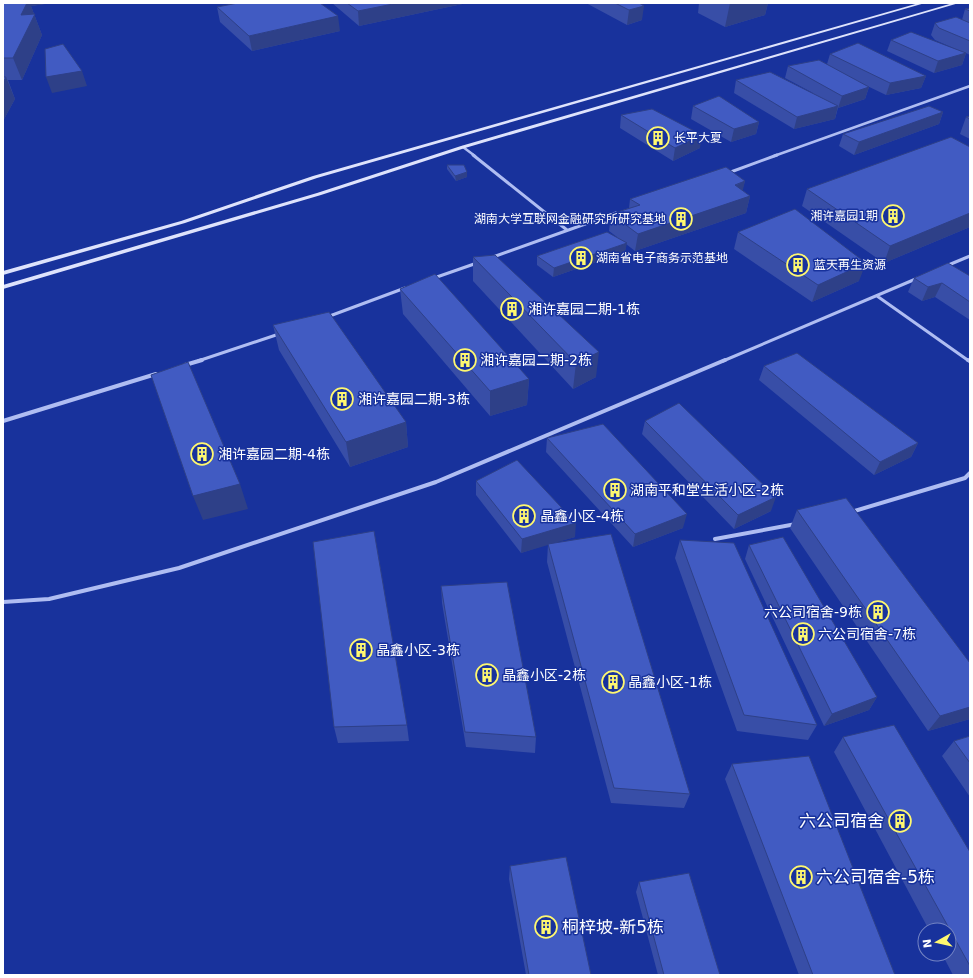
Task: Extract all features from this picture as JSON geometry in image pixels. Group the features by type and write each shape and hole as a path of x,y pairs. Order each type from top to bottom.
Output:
{"main road":[{"path":"3,273 183,222 315,177 923,3"},
{"path":"3,287 312,196 463,147 957,3"}],"street":[{"path":"723,174 970,86"},
{"path":"463,147 567,230"},
{"path":"492,257 619,212"},
{"path":"942,268 970,256"},
{"path":"432,279 484,260"},
{"path":"3,602 49,599 179,568 436,482 920,278"},
{"path":"319,319 409,287"},
{"path":"877,296 970,361"},
{"path":"184,366 282,333"},
{"path":"3,421 161,372"},
{"path":"845,514 965,478 970,473"},
{"path":"715,539 799,523"}],"building":[{"path":"3,3 27,3 21,15 35,14 13,58 3,58"},
{"path":"238,3 320,3 338,16 249,36 217,7"},
{"path":"347,3 398,3 358,11"},
{"path":"615,3 639,3 644,6 629,10"},
{"path":"956,17 970,23 970,41 939,28 935,23"},
{"path":"911,32 966,53 938,61 891,40"},
{"path":"858,43 926,76 890,83 830,54"},
{"path":"63,44 82,71 46,77 45,49"},
{"path":"819,60 869,87 842,96 788,66"},
{"path":"770,72 838,106 797,117 736,80"},
{"path":"719,96 759,122 734,129 693,106"},
{"path":"929,106 943,112 859,142 843,134"},
{"path":"652,109 702,135 675,148 621,115"},
{"name":"湘许嘉园1期","path":"951,137 970,147 970,213 890,246 807,189"},
{"path":"447,165 464,165 467,172 455,176"},
{"path":"726,167 745,181 735,185 750,196 638,234 611,214 640,205 630,199"},
{"path":"795,209 866,263 818,285 738,232"},
{"path":"607,232 627,243 554,268 537,256"},
{"path":"495,255 599,352 576,363 473,257"},
{"path":"948,263 970,276 970,302 942,283 928,287 914,278"},
{"path":"435,274 529,379 490,391 400,289"},
{"name":"湘许嘉园二期-3栋","path":"329,312 406,422 346,442 273,325"},
{"path":"797,353 918,443 880,462 764,366"},
{"name":"湘许嘉园二期-4栋","path":"188,362 240,484 193,496 151,375"},
{"path":"679,403 776,497 738,515 645,421"},
{"name":"湖南平和堂生活小区-2栋","path":"603,424 687,514 635,534 547,438"},
{"name":"晶鑫小区-4栋","path":"517,460 576,523 522,539 476,481"},
{"name":"六公司宿舍-9栋","path":"846,498 970,663 970,707 940,716 797,510"},
{"name":"晶鑫小区-3栋","path":"374,531 407,725 334,727 313,542"},
{"name":"晶鑫小区-1栋","path":"611,534 690,794 614,788 548,544"},
{"name":"六公司宿舍-7栋","path":"783,537 877,697 832,714 749,545"},
{"path":"680,540 734,543 817,725 744,715"},
{"name":"晶鑫小区-2栋","path":"507,582 536,737 465,732 441,586"},
{"name":"六公司宿舍","path":"894,725 970,852 970,966 957,943 957,922 946,922 843,737"},
{"path":"970,736 970,763 954,741"},
{"name":"六公司宿舍-5栋","path":"809,756 895,975 813,975 732,764"},
{"name":"桐梓坡-新5栋","path":"566,857 591,975 529,975 510,866"},
{"path":"689,873 720,975 664,975 639,882"}],"place":[{"name":"长平大夏","path":"658,138"},
{"name":"湘许嘉园1期","path":"893,216"},
{"name":"湖南大学互联网金融研究所研究基地","path":"681,219"},
{"name":"湖南省电子商务示范基地","path":"581,258"},
{"name":"蓝天再生资源","path":"798,265"},
{"name":"湘许嘉园二期-1栋","path":"512,309"},
{"name":"湘许嘉园二期-2栋","path":"465,360"},
{"name":"湘许嘉园二期-3栋","path":"342,399"},
{"name":"湘许嘉园二期-4栋","path":"202,454"},
{"name":"湖南平和堂生活小区-2栋","path":"615,490"},
{"name":"晶鑫小区-4栋","path":"524,516"},
{"name":"六公司宿舍-9栋","path":"878,612"},
{"name":"六公司宿舍-7栋","path":"803,634"},
{"name":"晶鑫小区-3栋","path":"361,650"},
{"name":"晶鑫小区-2栋","path":"487,675"},
{"name":"晶鑫小区-1栋","path":"613,682"},
{"name":"六公司宿舍","path":"900,821"},
{"name":"六公司宿舍-5栋","path":"801,877"},
{"name":"桐梓坡-新5栋","path":"546,927"}]}
